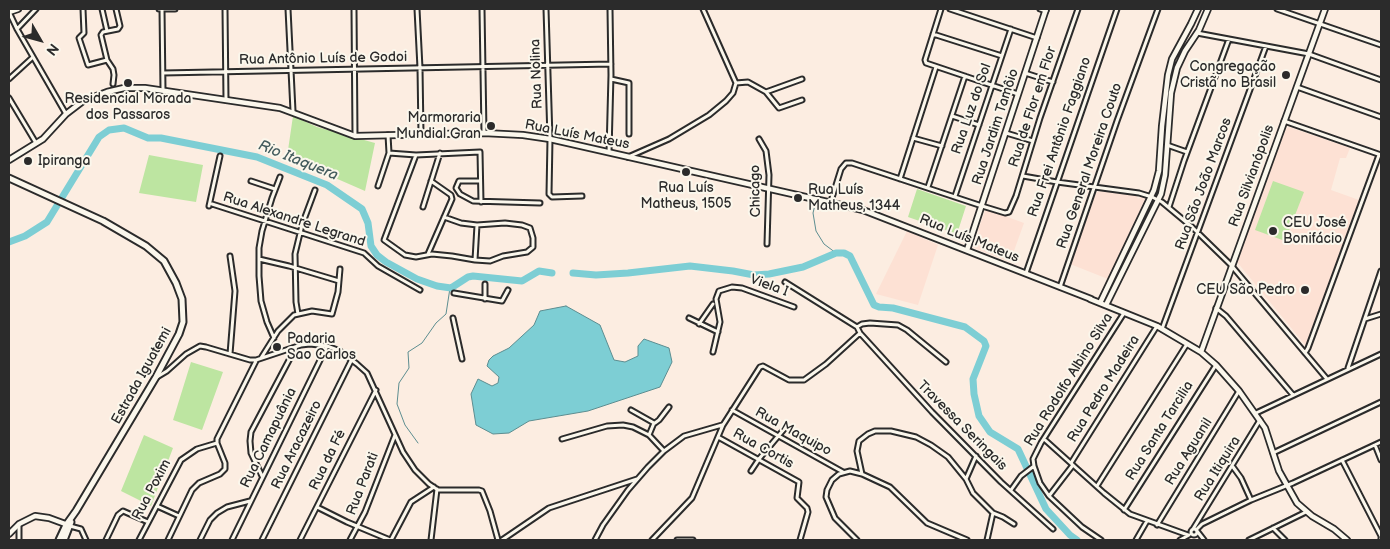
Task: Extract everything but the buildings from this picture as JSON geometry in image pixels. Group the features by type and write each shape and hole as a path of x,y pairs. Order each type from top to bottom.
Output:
{"main road":[{"path":"9,11 18,9"},
{"path":"1100,303 1152,197 1159,171 1162,126 1172,59 1198,9"},
{"path":"1106,306 1158,200 1165,175 1171,93 1177,68 1208,9"},
{"name":"Rua Silvianópolis","path":"1201,352 1324,9"},
{"name":"Rua Jardim Tamôio","path":"968,250 1046,10"},
{"path":"1191,25 1197,33"},
{"name":"Rua Luís Mateus","path":"9,160 43,139 66,114 86,99 112,91 139,88 272,106 293,111 355,136 484,133 523,135 550,139 831,202 875,214 1066,288 1160,328 1201,352 1240,391 1256,413 1267,431 1279,471 1297,503 1306,512 1334,529 1347,540"},
{"name":"Estrada Iguatemi","path":"9,178 103,221 146,246 156,253 170,270 182,299 182,322 179,334 156,377 68,525"},
{"path":"9,534 19,524 35,516 49,518 68,525"},
{"path":"59,540 68,525"},
{"path":"64,540 68,525"}],"street":[{"path":"16,29 36,9"},
{"path":"83,9 84,33 79,38 88,65 107,60"},
{"path":"102,9 106,31"},
{"path":"113,84 114,75 107,60 101,36 103,32 120,26 116,9"},
{"path":"163,90 161,9 175,9"},
{"path":"225,9 226,100"},
{"path":"288,9 293,111"},
{"path":"354,9 355,136"},
{"path":"417,9 421,134"},
{"path":"482,9 484,133"},
{"name":"Rua Nolina","path":"546,9 550,196 582,196"},
{"path":"609,152 610,9"},
{"path":"628,157 669,139 708,115 733,93 736,83 703,9"},
{"path":"941,9 925,60 928,64 1018,94"},
{"path":"950,9 1037,38"},
{"path":"1040,9 1046,10"},
{"name":"Rua de Flor em Flor","path":"982,206 1005,213 1009,212 1023,176 1078,9"},
{"name":"Rua Frei Antônio Faggiano","path":"1026,273 1117,9"},
{"name":"Rua General Moreira Couto","path":"1060,287 1158,9"},
{"path":"1277,9 1381,45"},
{"path":"9,11 16,29 66,114"},
{"name":"Rua Luz do Sol","path":"955,196 1011,28"},
{"path":"1197,33 1308,54 1381,80"},
{"path":"933,34 1002,56"},
{"path":"1169,207 1187,152 1229,39"},
{"name":"Rua São João Marcos","path":"1160,328 1198,233 1266,46"},
{"path":"9,79 33,57"},
{"name":"Rua Antônio Luís de Godoi","path":"163,73 611,64"},
{"path":"900,179 936,67"},
{"path":"1025,73 1053,82"},
{"path":"928,188 965,76"},
{"path":"611,77 629,83 629,134"},
{"path":"766,92 802,79"},
{"path":"736,83 748,82 766,92 779,108 802,100"},
{"path":"1296,87 1381,118"},
{"path":"9,98 36,143"},
{"path":"952,116 978,125"},
{"path":"1284,121 1380,155 1305,353"},
{"path":"1006,133 1033,142"},
{"path":"378,186 389,153 388,136"},
{"path":"913,138 942,146"},
{"name":"Chicago","path":"759,139 767,156 769,188 767,244"},
{"path":"1168,145 1187,152"},
{"path":"389,153 416,155 480,152 481,202"},
{"path":"423,207 440,153"},
{"path":"416,155 384,240 405,254 416,256 452,256 490,261 503,256 527,252 534,247 534,238 530,228 522,224 477,225 461,223 444,217"},
{"name":"Rua Alexandre Legrand","path":"220,156 210,205 265,220 364,253 378,266 420,290"},
{"path":"831,202 841,170 846,163 852,163 982,206"},
{"path":"1023,176 1152,197 1169,207 1231,265 1327,379"},
{"path":"274,338 261,301 259,259 260,236 280,177"},
{"path":"251,180 275,189"},
{"path":"428,255 452,199 451,195 431,181"},
{"path":"480,181 459,181 456,188 460,194 473,201 540,203"},
{"path":"298,314 295,254 300,232 315,190"},
{"path":"475,260 477,225"},
{"path":"230,256 235,292 230,354"},
{"path":"259,259 339,280"},
{"path":"168,540 196,485 220,474 225,469 225,463 217,443 218,435 258,359 294,315 312,311 332,314 338,292 340,269"},
{"path":"1348,368 1381,273"},
{"path":"785,282 857,327 864,323 898,325 907,330 946,362"},
{"path":"485,284 485,298"},
{"name":"Viela I","path":"718,332 720,322 717,295 720,290 732,287 742,288 794,307"},
{"path":"454,293 502,301 508,290"},
{"path":"699,324 713,304"},
{"path":"1216,308 1226,316 1293,395"},
{"name":"Rua Rodolfo Albino Silva","path":"1034,466 1034,459 1044,439 1124,313"},
{"path":"1365,319 1381,314"},
{"path":"453,318 462,360"},
{"path":"689,318 718,332 713,352"},
{"name":"Travessa Seringais","path":"857,327 860,333 903,382 976,456 1053,529"},
{"name":"Rua Pedro Madeira","path":"1049,496 1072,464 1160,328"},
{"path":"652,540 692,498 723,425 760,367 763,366 789,380 804,380 826,364 860,333"},
{"path":"156,377 165,373 197,347 206,347 246,360 258,359 310,344 327,346 340,351 367,373 395,436 415,470 435,488"},
{"path":"1097,486 1188,344"},
{"name":"Rua Camapuânia","path":"232,540 327,346"},
{"path":"262,476 252,453 251,432 296,347"},
{"path":"1256,413 1381,354"},
{"name":"Rua Aracazeiro","path":"262,540 352,359"},
{"name":"Rua Santa Tarcilia","path":"1124,510 1216,365"},
{"name":"Rua da Fé","path":"300,540 376,390"},
{"name":"Rua Aguanil","path":"1157,524 1240,391"},
{"path":"1273,453 1381,402"},
{"path":"648,435 669,407"},
{"path":"631,410 655,424"},
{"name":"Rua Maquipo","path":"732,410 844,473"},
{"name":"Rua Itiquira","path":"1193,532 1202,514 1233,467 1260,420"},
{"path":"562,439 618,424 633,427 648,435 664,451"},
{"path":"595,540 602,525 637,479 664,451 684,436 723,425"},
{"path":"751,471 758,459 785,428"},
{"path":"862,474 857,451 859,441 868,434 875,431 891,431 916,437 948,457 966,479 973,494 993,513 1014,524"},
{"name":"Rua Parati","path":"350,540 358,527 395,436"},
{"name":"Rua Cortis","path":"718,437 797,481 799,485 797,498 808,509 807,519 800,540"},
{"path":"1044,439 1134,517 1193,532 1203,540"},
{"path":"1180,540 1207,521 1381,442"},
{"name":"Rua Poxim","path":"139,540 181,460 192,451 217,443"},
{"path":"1375,445 1381,460"},
{"path":"966,479 976,456"},
{"path":"1342,460 1381,538"},
{"path":"1011,490 1021,476 1034,466 1040,484 1049,496 1082,527 1102,540"},
{"path":"1233,467 1241,478 1251,500"},
{"path":"856,540 835,518 826,497 832,480 850,471 862,474 894,490 931,525 967,540"},
{"path":"317,507 358,527 391,540 411,502 435,488 480,490 500,540 549,508 637,479"},
{"path":"430,540 435,488"},
{"path":"200,540 210,520 217,513 227,507 251,501"},
{"path":"157,506 179,516"},
{"path":"106,540 118,515 123,511 148,522"},
{"path":"1249,540 1306,512"},
{"path":"987,540 993,513"},
{"path":"1202,514 1207,521"},
{"path":"1136,540 1147,521"},
{"path":"19,524 19,540"},
{"path":"68,525 81,529 86,540"},
{"path":"1272,528 1285,540"},
{"path":"677,540 693,540"}],"shaded area":[{"path":"1289,127 1350,148 1346,158 1340,158 1331,190 1359,200 1306,346 1237,262 1286,129"},
{"path":"1104,191 1136,195 1138,199 1142,196 1148,198 1108,279 1070,264 1093,199 1097,192"},
{"path":"988,210 1024,223 1010,262 974,248 973,242 975,237 978,237 980,231 978,230 985,211"},
{"path":"907,231 938,245 918,305 876,294"}],"green space":[{"path":"293,116 317,127 375,143 365,191 287,157"},
{"path":"149,155 203,165 196,202 139,193"},
{"path":"1273,181 1304,192 1285,241 1255,230"},
{"path":"917,189 966,206 957,234 908,217"},
{"path":"191,362 223,372 202,430 173,420"},
{"path":"144,435 173,448 151,506 121,491"}],"water":[{"path":"566,306 600,325 614,360 625,362 638,356 638,346 644,339 669,348 672,362 660,387 588,411 529,421 509,433 493,434 476,425 471,394 478,379 492,386 498,383 499,377 487,366 489,360 509,348 534,325 540,311"}],"waterway":[{"name":"Rio Itaquera","path":"9,242 25,236 47,222 99,137 109,130 124,128 148,138 161,138 257,157 327,185 362,209 368,223 371,246 377,255 417,279 437,286 451,288 468,277 473,276 522,281 539,271 552,273"},
{"path":"815,205 813,213 816,231 824,244 836,253"},
{"path":"573,273 596,275 690,266 754,275 803,267 836,253 844,253 850,256 874,305 893,308 965,327 984,341 986,346 973,379 979,416 990,432 1018,449 1046,509 1077,540"},
{"path":"418,443 405,425 397,404 399,383 409,368 408,352 422,343 436,323 446,314 450,288"}],"place":[{"name":"Congregação Cristã no Brasil","path":"1286,75"},
{"name":"Residencial Morada dos Passaros","path":"128,83"},
{"name":"Marmoraria Mundial Gran","path":"491,126"},
{"name":"Ipiranga","path":"28,161"},
{"name":"Rua Luís Matheus, 1505","path":"686,172"},
{"name":"Rua Luís Matheus, 1344","path":"798,198"},
{"name":"CEU José Bonifácio","path":"1273,231"},
{"name":"CEU São Pedro","path":"1305,290"},
{"name":"Padaria Sao Carlos","path":"277,347"}]}
